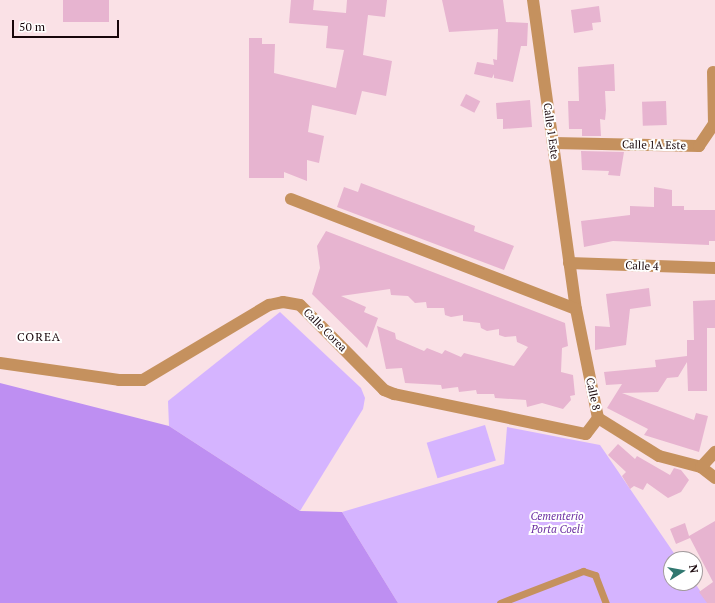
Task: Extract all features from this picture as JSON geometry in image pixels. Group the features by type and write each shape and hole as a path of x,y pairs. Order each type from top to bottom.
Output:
{"street":[{"name":"Calle 1 Este","path":"533,0 569,263"},
{"name":"Calle 1A Este","path":"553,143 699,146 714,124 713,72"},
{"path":"291,199 576,309"},
{"name":"Calle 4","path":"569,263 715,268"},
{"name":"Calle 8","path":"569,263 576,309 598,418 659,456 701,467 715,478"},
{"name":"Calle Corea","path":"0,363 119,380 143,380 269,304 283,302 300,305 384,390 394,394 586,434 598,418"},
{"path":"701,467 715,452"}],"lane":[{"path":"500,603 583,571 595,575 606,603"}],"green space":[{"path":"280,312 361,388 365,398 363,409 300,511 169,426 168,401"},
{"path":"485,425 496,460 437,478 427,443"},
{"name":"Cementerio Porta Coeli","path":"507,427 600,445 673,551 663,551 663,591 700,591 708,603 398,603 342,512 504,464"}],"shaded area":[{"path":"0,383 169,426 300,511 342,512 398,603 0,603"}],"building":[{"path":"63,0 109,0 109,22 63,22"},
{"path":"291,0 314,0 313,10 346,13 347,0 387,0 385,17 368,15 363,55 392,61 386,96 362,91 356,115 312,105 308,132 324,136 319,163 307,160 307,181 284,172 284,178 249,178 249,38 262,38 262,44 275,44 274,73 336,88 344,50 326,48 328,26 289,23"},
{"path":"442,0 503,0 506,22 528,23 527,46 521,46 513,82 494,78 494,74 492,78 474,74 477,62 494,65 493,59 497,60 498,29 449,32"},
{"path":"599,6 601,22 592,23 593,30 574,33 571,10"},
{"path":"614,64 615,91 605,91 606,110 605,120 600,119 601,136 582,136 582,129 569,129 568,101 579,101 578,67"},
{"path":"466,94 480,101 474,113 460,106"},
{"path":"530,100 532,127 503,129 503,119 497,119 496,103"},
{"path":"666,101 667,125 643,126 642,102"},
{"path":"581,151 624,152 620,176 608,175 609,171 582,170"},
{"path":"361,183 475,226 474,231 514,246 504,270 337,207 344,187 358,192"},
{"path":"654,187 672,190 672,206 684,206 684,210 715,210 715,241 709,241 709,245 613,241 584,247 581,221 630,215 630,206 654,207"},
{"path":"326,231 565,323 568,346 562,348 561,372 573,375 575,395 570,396 571,400 563,409 542,403 527,407 526,400 495,398 494,394 477,394 476,390 459,392 458,387 442,389 441,385 405,383 402,368 386,369 377,326 395,333 396,339 424,351 427,348 442,354 445,350 461,357 464,353 514,366 528,347 517,342 516,336 505,337 499,335 499,329 487,331 481,328 480,323 463,321 463,315 451,317 445,315 444,308 427,308 426,302 415,303 408,296 391,295 390,289 341,296 366,307 364,312 378,318 367,348 312,294 320,268 317,246"},
{"path":"649,288 651,306 630,309 626,345 595,350 595,326 610,327 606,294"},
{"path":"715,300 715,328 707,328 707,391 688,391 687,362 678,377 667,378 658,392 622,393 694,420 696,413 708,416 699,452 644,435 648,429 607,408 622,384 606,385 604,372 656,367 655,360 687,356 687,340 694,340 693,301"},
{"path":"618,444 635,459 637,456 670,475 674,468 681,470 689,480 681,492 668,498 647,483 643,490 634,486 630,489 622,476 626,472 608,455"},
{"path":"715,521 715,603 707,603 699,592 703,591 703,589 713,582 703,563 703,551 697,551 690,538 676,544 670,529 685,523 689,536"}],"district":[{"name":"COREA","path":"39,337"}]}
